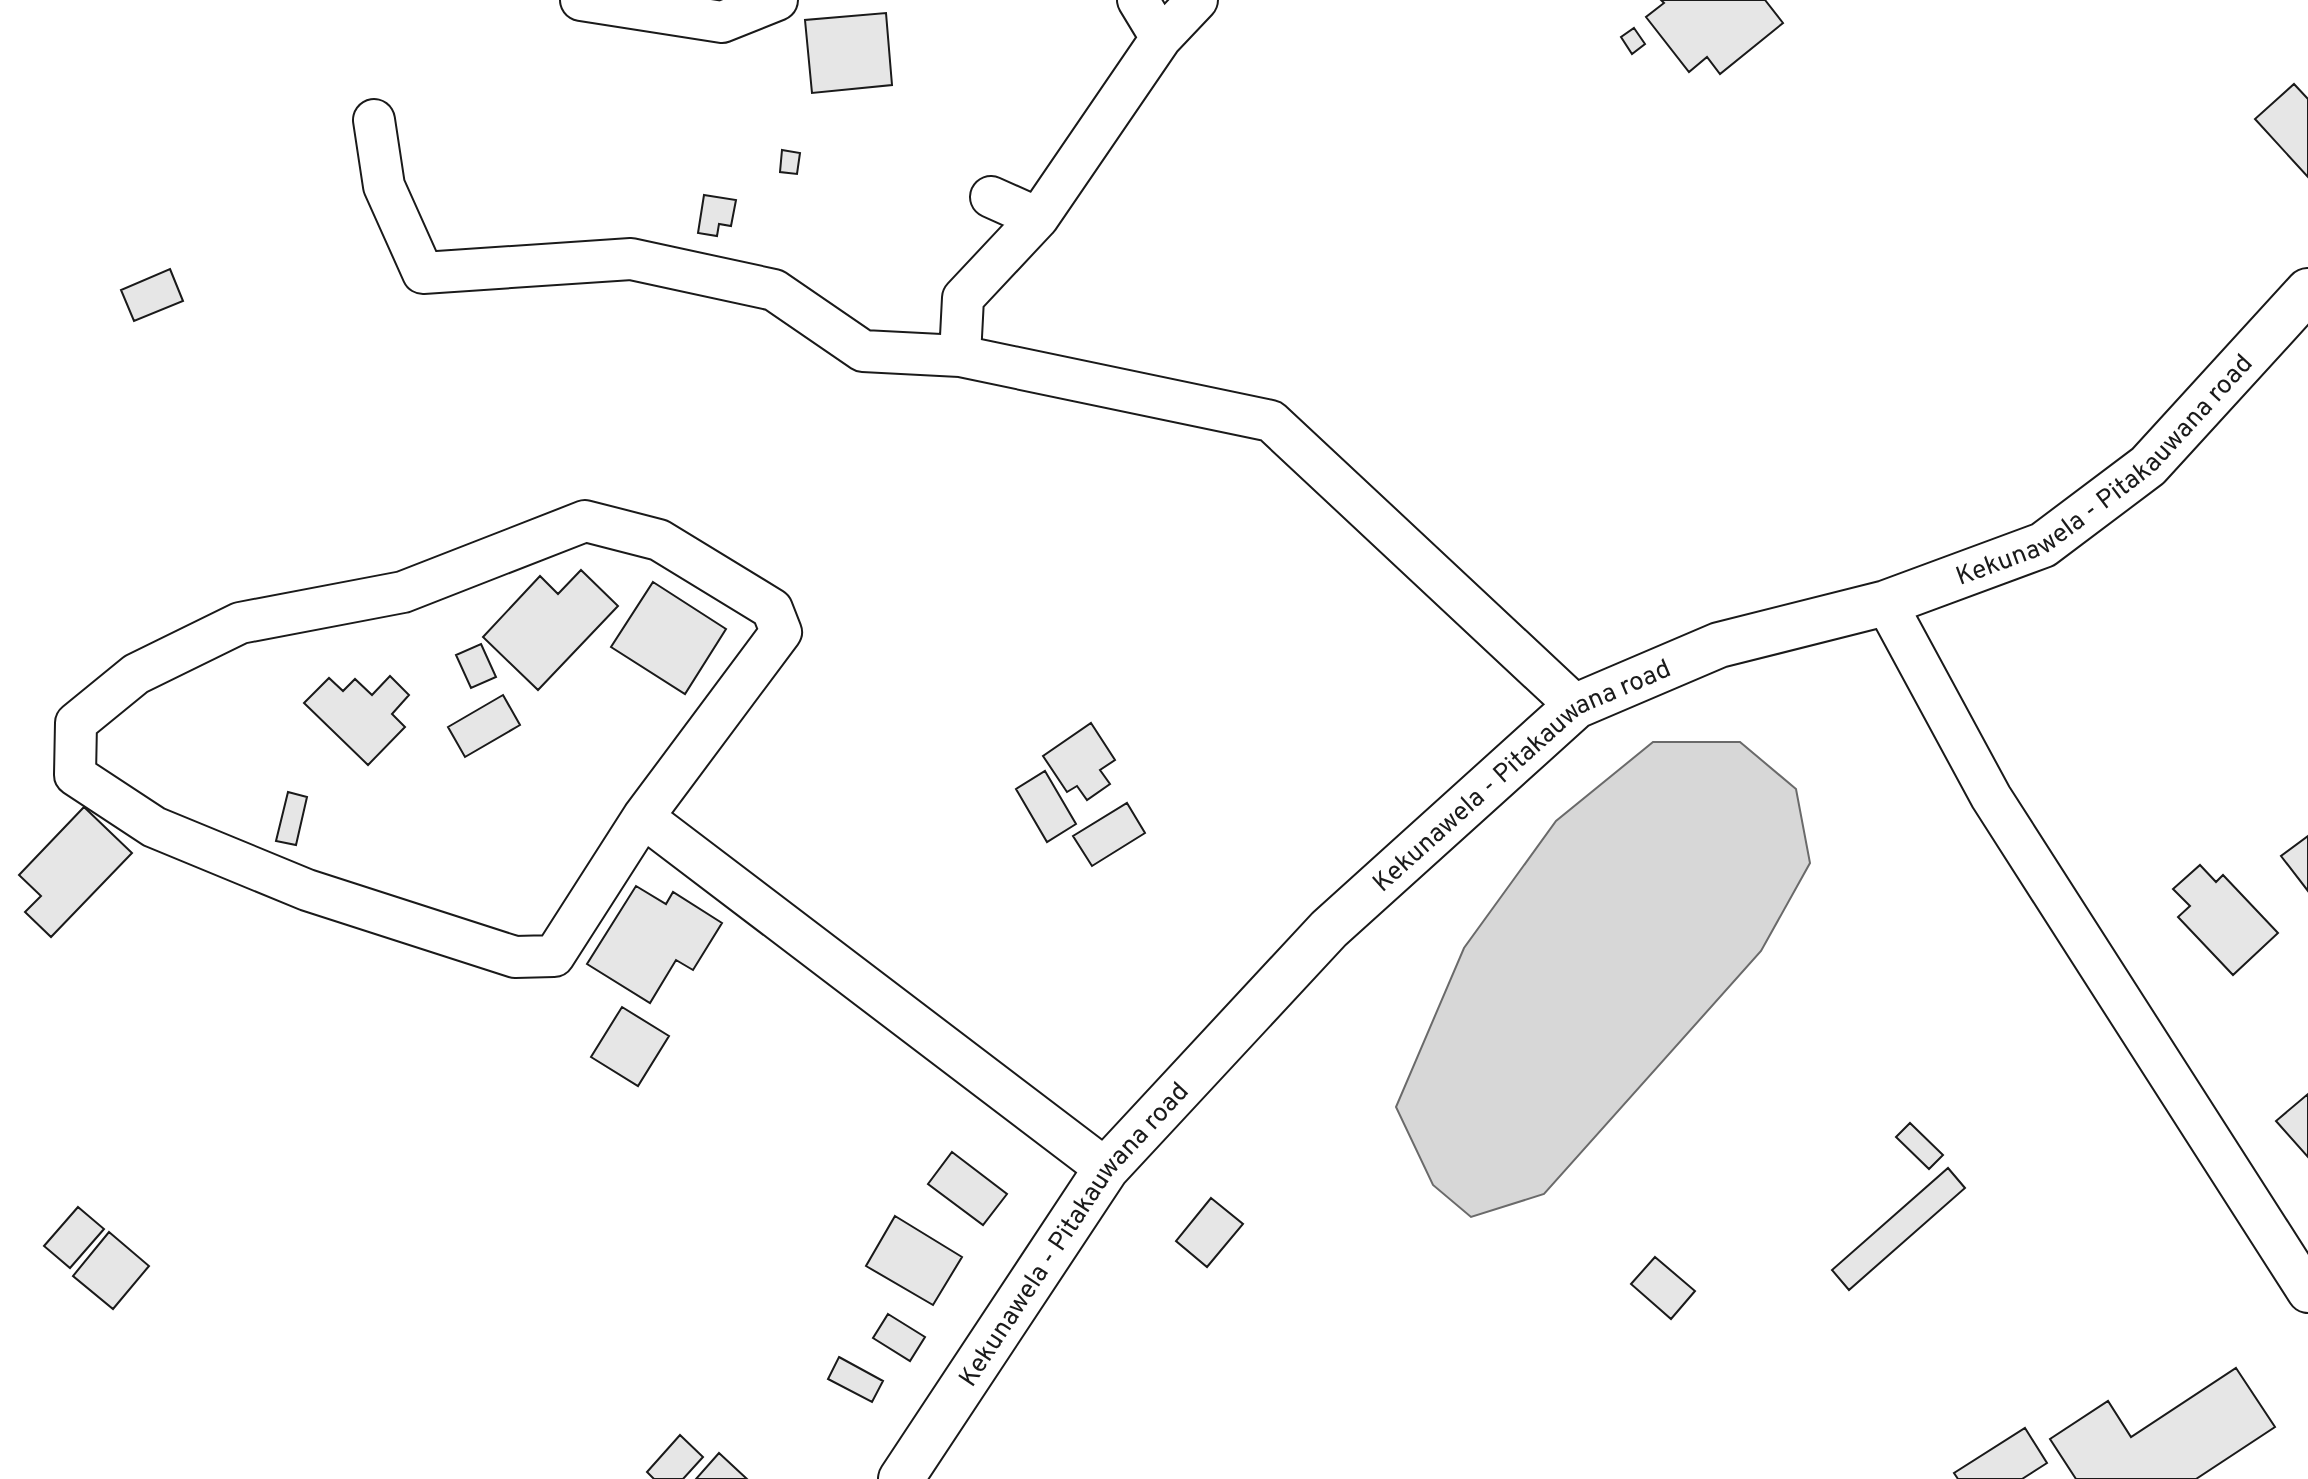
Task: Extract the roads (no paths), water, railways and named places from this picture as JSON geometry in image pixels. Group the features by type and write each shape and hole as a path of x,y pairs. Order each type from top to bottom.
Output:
{"street":[{"path":"581,0 722,22 777,0"},
{"path":"1138,0 1161,38"},
{"path":"960,356 963,298 1038,218 1161,38 1197,0"},
{"path":"374,120 384,186 423,273 631,259 774,290 863,351 960,356 1271,421 1576,706"},
{"path":"991,197 1038,218"},
{"name":"Kekunawela - Pitakauwana road","path":"901,1479 1106,1169 1329,929 1576,706 1719,645 1886,603 2043,545 2148,466 2308,291"},
{"path":"585,521 659,540 772,609 781,632 643,817 554,956 515,957 307,890 154,827 75,775 76,723 136,674 240,623 403,592 585,521"},
{"path":"1886,603 1991,797 2308,1292"},
{"path":"643,817 1106,1169"}]}
